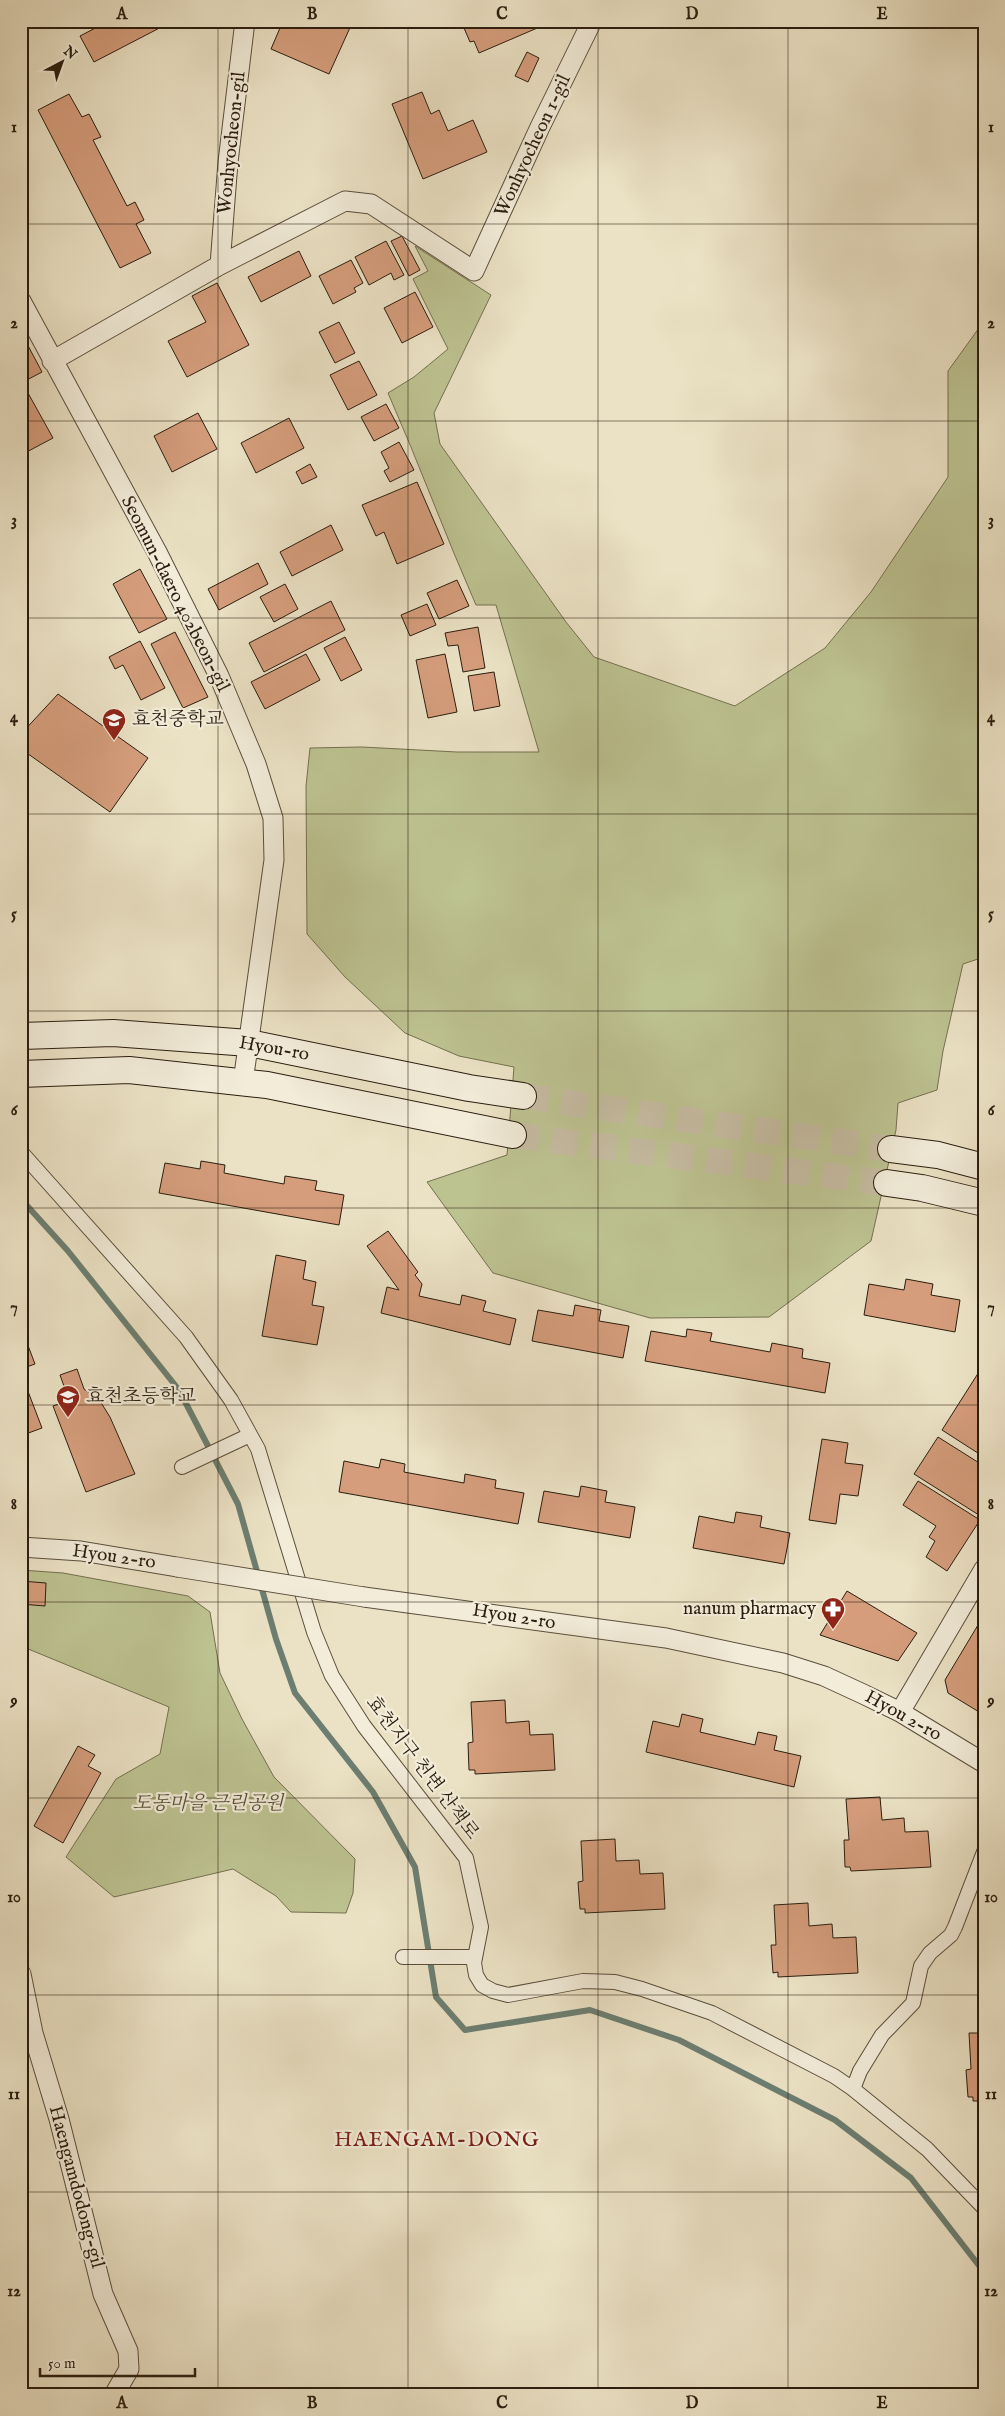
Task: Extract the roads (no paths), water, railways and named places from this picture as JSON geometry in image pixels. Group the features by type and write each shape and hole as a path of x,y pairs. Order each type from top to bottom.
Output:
{"main road":[{"name":"Hyou-ro","path":"21,1036 113,1033 249,1043 469,1088 523,1096"},
{"name":"Hyou-ro","path":"21,1074 129,1070 277,1086 513,1135"},
{"path":"892,1149 938,1155 984,1168"},
{"path":"887,1183 922,1188 984,1203"}],"street":[{"name":"Wonhyocheon-gil","path":"220,266 228,162 245,21"},
{"name":"Wonhyocheon 1-gil","path":"220,266 345,201 371,204 474,271 540,127 592,21"},
{"path":"52,361 220,266"},
{"name":"Seomun-daero 402beon-gil","path":"21,301 157,552 219,676 256,764 273,818 274,860 243,1082"},
{"name":"효천지구 천변 산책로","path":"21,1152 186,1337 231,1400 258,1449 314,1632 332,1676 364,1726 466,1858 482,1927 475,1956 476,1975 482,1985 493,1991 508,1995 583,1981 615,1982 642,1989 712,2013 818,2067 854,2089 927,2149 984,2208"},
{"path":"187,1464 250,1436"},
{"name":"Hyou 2-ro","path":"21,1547 81,1551 364,1597 666,1638 783,1663 824,1676 900,1712 984,1763"},
{"path":"900,1712 984,1569"},
{"path":"854,2089 860,2071 882,2035 913,2003 921,1966 930,1953 951,1934 955,1927 984,1852"},
{"path":"409,1957 475,1956"},
{"name":"Haengamdodong-gil","path":"21,1974 33,2034 59,2119 103,2294 128,2351 129,2369 114,2395"}],"waterway":[{"path":"21,1199 68,1251 179,1390 238,1504 276,1639 295,1693 373,1792 415,1867 436,1997 465,2030 590,2010 679,2040 835,2120 911,2178 984,2272"}],"tunnel":[{"path":"523,1096 891,1149"},
{"path":"513,1135 887,1183"}],"place":[{"name":"효천중학교","path":"114,741"},
{"name":"효천초등학교","path":"68,1418"},
{"name":"nanum pharmacy","path":"833,1630"}],"district":[{"name":"HAENGAM-DONG","path":"437,2140"}],"park label":[{"name":"도동마을 근린공원","path":"208,1804"}]}
